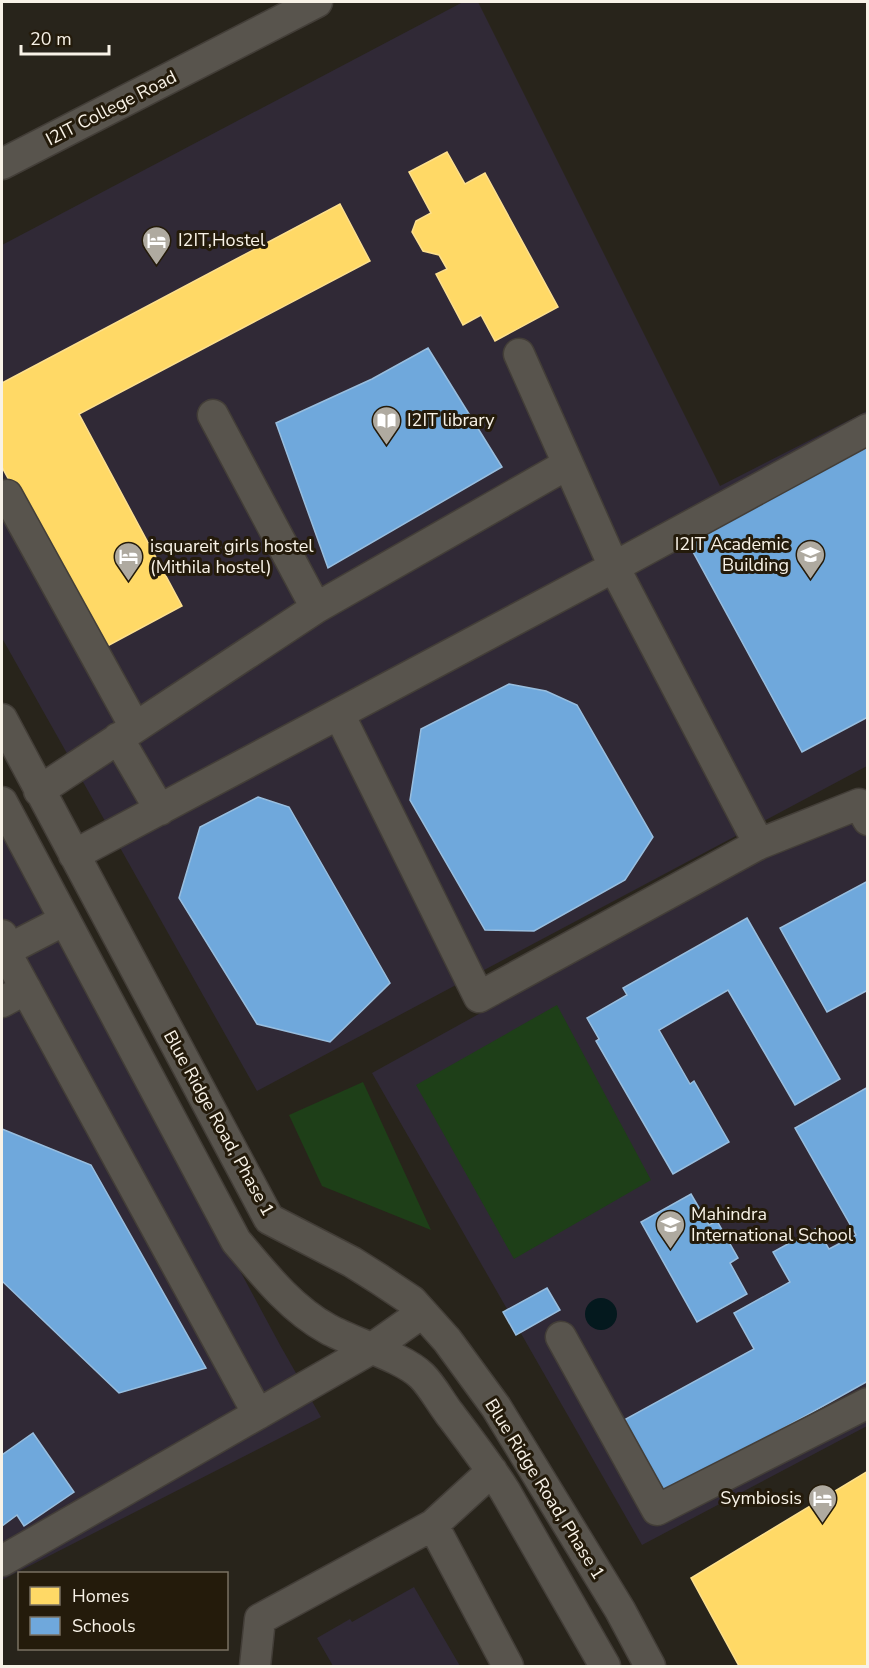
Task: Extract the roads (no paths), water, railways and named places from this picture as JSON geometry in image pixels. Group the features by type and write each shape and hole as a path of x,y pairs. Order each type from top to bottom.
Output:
{"street":[{"name":"I2IT College Road","path":"2,164 317,2"},
{"path":"519,354 614,567 759,844"},
{"path":"213,415 316,608"},
{"path":"74,855 614,567 867,429"},
{"path":"39,790 316,608 568,464"},
{"path":"7,495 127,733 160,810"},
{"path":"339,714 479,997 759,844 859,804 867,820"},
{"name":"Blue Ridge Road, Phase 1","path":"2,719 269,1219 370,1273 412,1301 466,1365 496,1407 620,1610 650,1666"},
{"name":"Blue Ridge Road, Phase 1","path":"2,802 237,1241 258,1267 304,1313 326,1328 402,1362 422,1375 492,1471 605,1666"},
{"path":"65,920 3,943 14,995 258,1414"},
{"path":"2,1561 371,1348 422,1313"},
{"path":"561,1338 657,1510 867,1403"},
{"path":"255,1666 260,1619 432,1525 492,1471"},
{"path":"432,1525 508,1666"}],"water":[{"path":"601,1298 612,1303 617,1314 612,1325 601,1330 590,1325 585,1314 590,1303"}],"place":[{"name":"I2IT,Hostel","path":"157,266"},
{"name":"I2IT library","path":"386,446"},
{"name":"I2IT Academic Building","path":"810,580"},
{"name":"isquareit girls hostel (Mithila hostel)","path":"129,582"},
{"name":"Mahindra International School","path":"670,1250"},
{"name":"Symbiosis","path":"823,1524"}]}
